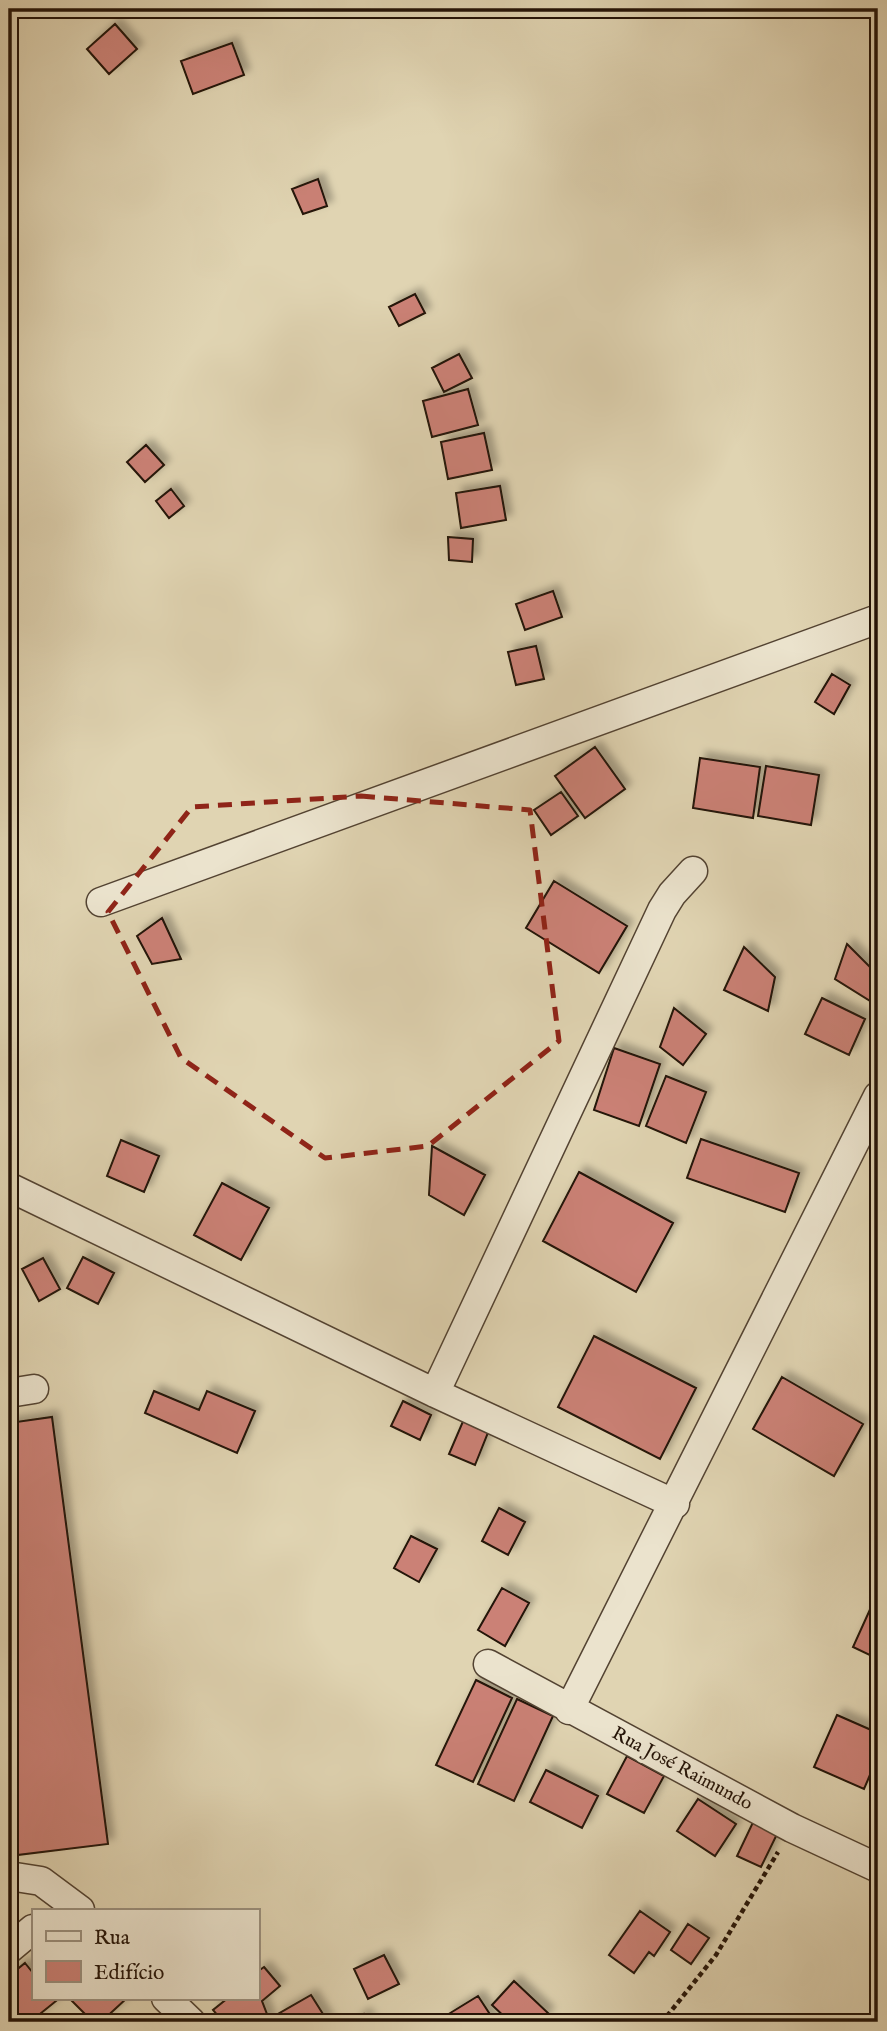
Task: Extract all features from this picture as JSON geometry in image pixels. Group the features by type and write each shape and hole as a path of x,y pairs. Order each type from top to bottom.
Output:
{"street":[{"path":"101,902 878,619"},
{"path":"435,1393 662,910 672,894 693,872"},
{"path":"569,1710 878,1096"},
{"path":"9,1187 435,1393 675,1504"},
{"name":"Rua José Raimundo","path":"488,1664 569,1710 793,1828 878,1868"},
{"path":"9,1876 41,1881 66,1906"},
{"path":"9,1949 32,1929"},
{"path":"168,2000 191,2022"}],"path":[{"path":"667,2016 716,1955 793,1828"}],"highlighted area":[{"path":"361,796 530,810 559,1041 428,1146 325,1158 181,1058 108,912 192,807"}],"building":[{"path":"115,24 137,49 109,74 87,49"},
{"path":"232,43 244,75 193,94 181,61"},
{"path":"318,179 327,206 303,214 292,189"},
{"path":"415,294 425,313 399,326 389,307"},
{"path":"459,354 472,378 444,392 432,368"},
{"path":"468,389 478,425 432,437 423,401"},
{"path":"484,433 492,470 448,479 441,442"},
{"path":"146,445 164,465 145,482 127,462"},
{"path":"500,486 506,520 461,528 456,493"},
{"path":"171,489 184,506 169,518 156,501"},
{"path":"448,537 473,539 472,562 449,560"},
{"path":"553,591 562,617 525,630 516,604"},
{"path":"536,646 544,679 516,685 508,652"},
{"path":"832,674 850,685 834,714 815,702"},
{"path":"595,747 625,789 585,818 555,776"},
{"path":"700,758 760,767 753,818 693,808"},
{"path":"766,766 819,775 811,825 758,816"},
{"path":"561,792 578,816 551,835 534,810"},
{"path":"554,881 627,926 599,973 526,928"},
{"path":"162,918 181,959 152,964 137,936"},
{"path":"847,944 878,975 875,1004 835,979"},
{"path":"744,947 775,977 768,1011 724,990"},
{"path":"822,998 865,1019 849,1055 805,1034"},
{"path":"674,1008 706,1034 683,1065 660,1047"},
{"path":"614,1048 660,1064 639,1126 594,1110"},
{"path":"666,1076 706,1092 686,1143 646,1126"},
{"path":"701,1139 799,1173 785,1212 687,1178"},
{"path":"121,1140 159,1156 144,1192 107,1176"},
{"path":"432,1146 485,1175 464,1215 429,1195"},
{"path":"579,1172 673,1223 636,1292 543,1241"},
{"path":"222,1183 269,1208 241,1260 194,1235"},
{"path":"83,1257 114,1273 98,1304 67,1288"},
{"path":"43,1258 60,1289 39,1301 22,1269"},
{"path":"594,1336 696,1388 660,1459 558,1407"},
{"path":"782,1377 863,1424 834,1476 753,1429"},
{"path":"154,1391 199,1410 207,1391 255,1411 237,1453 145,1413"},
{"path":"403,1401 431,1415 420,1440 391,1426"},
{"path":"52,1417 108,1844 9,1856 9,1423"},
{"path":"464,1419 489,1430 475,1465 449,1454"},
{"path":"499,1508 525,1522 508,1555 482,1541"},
{"path":"411,1536 437,1549 419,1582 394,1568"},
{"path":"502,1588 529,1603 505,1646 478,1630"},
{"path":"878,1595 878,1659 853,1647"},
{"path":"476,1680 512,1698 473,1782 436,1765"},
{"path":"517,1699 553,1716 514,1801 478,1784"},
{"path":"837,1715 878,1733 878,1756 864,1789 814,1767"},
{"path":"627,1756 664,1776 644,1813 607,1794"},
{"path":"546,1770 598,1796 582,1828 530,1802"},
{"path":"698,1799 736,1824 715,1856 677,1831"},
{"path":"756,1816 780,1828 761,1867 737,1856"},
{"path":"640,1911 670,1932 654,1956 649,1952 634,1973 609,1955"},
{"path":"688,1924 709,1938 691,1964 671,1950"},
{"path":"384,1955 399,1984 368,1999 354,1969"},
{"path":"25,1963 32,1972 32,2000 56,2001 30,2022 23,2022 9,2004 9,1976"},
{"path":"264,1967 280,1986 262,2001 270,2022 223,2022 213,2010 226,2000 259,2000 259,1971"},
{"path":"514,1981 548,2013 540,2022 510,2022 492,2005"},
{"path":"311,1995 328,2022 282,2022 278,2014"},
{"path":"478,1996 495,2022 451,2022 447,2015"},
{"path":"71,2000 125,2000 101,2022 93,2022"},
{"path":"364,2014 370,2022 354,2022"}]}
